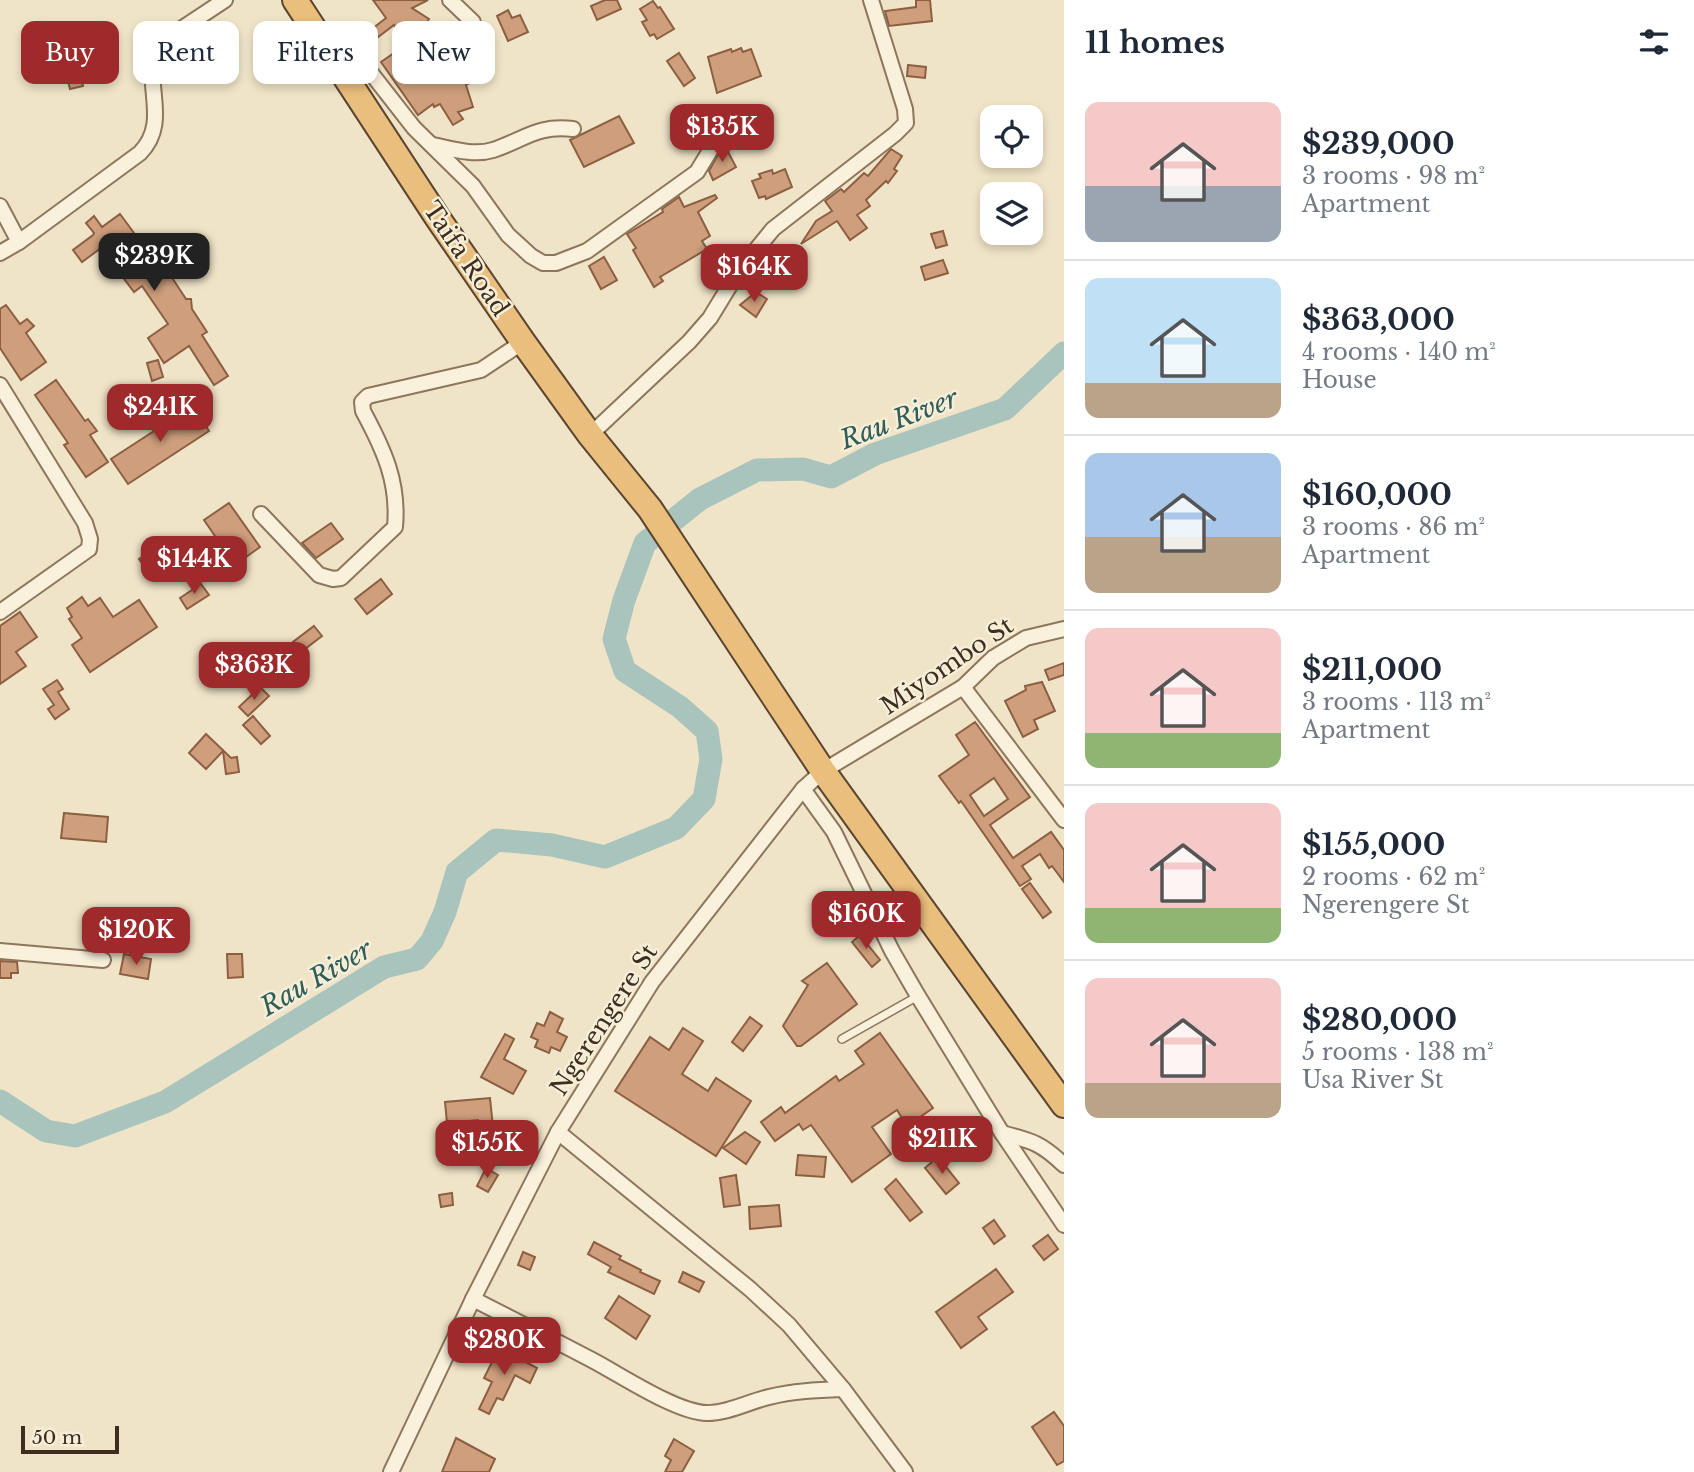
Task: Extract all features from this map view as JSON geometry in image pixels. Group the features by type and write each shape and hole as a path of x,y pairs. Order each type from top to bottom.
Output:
{"highway":[{"name":"Taifa Road","path":"295,0 309,21"},
{"name":"Taifa Road","path":"350,84 523,342 590,435 650,509 824,771 1064,1105"}],"street":[{"path":"0,253 140,153 150,142 155,121 152,75 156,50 163,41 225,0"},
{"path":"450,0 472,21"},
{"path":"590,435 689,342 710,318 738,272 773,229 906,123 905,109 871,0"},
{"path":"378,82 414,128 473,186 508,235 543,263 556,262 587,251 697,172 711,149 719,118"},
{"path":"431,145 476,152 493,150 545,128 573,128"},
{"path":"0,206 19,242"},
{"path":"261,514 320,575 333,579 341,578 395,527 397,502 390,468 363,411 362,402 368,396 481,370 523,342"},
{"path":"0,385 85,523 90,538 89,548 0,612"},
{"name":"Miyombo St","path":"824,771 963,687 993,658 1026,638 1064,629"},
{"path":"963,687 1064,820"},
{"name":"Ngerengere St","path":"391,1472 473,1299 558,1132 652,982 803,789 824,771"},
{"path":"803,789 834,832 892,951 918,996 1002,1133 1064,1225"},
{"path":"0,951 103,960"},
{"path":"558,1132 750,1289 789,1325 843,1389 905,1472"},
{"path":"1002,1133 1035,1142 1064,1166"},
{"path":"473,1299 594,1361 638,1387 687,1409 705,1413 798,1391 843,1389"}],"lane":[{"path":"842,1039 918,996"}],"building":[{"path":"373,0 428,0 412,8 429,19 428,21 392,21 392,27 378,37 378,24 386,18"},
{"path":"605,0 617,0 621,9 597,20 591,6"},
{"path":"916,0 930,0 932,21 889,26 885,11 916,7"},
{"path":"653,1 674,29 657,39 654,34 650,36 642,22 647,20 640,9"},
{"path":"508,10 512,18 520,15 528,32 508,41 497,16"},
{"path":"741,48 743,52 751,49 761,76 717,93 708,57"},
{"path":"679,53 695,78 684,86 667,61"},
{"path":"392,54 392,78 381,62"},
{"path":"908,65 926,67 925,78 907,76"},
{"path":"69,84 83,84 83,86 70,89"},
{"path":"396,84 468,84 473,107 458,112 463,119 453,125 440,104 434,107 433,104 418,115"},
{"path":"619,116 634,143 584,167 570,140"},
{"path":"725,146 736,167 713,180 709,171"},
{"path":"891,149 902,156 894,169 897,171 888,183 886,181 866,200 870,206 857,215 867,228 850,240 837,221 801,244 816,221 832,211 825,201 841,189 844,192 864,173 868,176"},
{"path":"785,169 792,187 766,199 765,196 759,198 752,181 761,178 759,174 772,170 773,174"},
{"path":"715,195 717,198 698,212 710,236 702,241 707,249 660,277 663,281 654,287 627,234 663,212 662,209 679,197 684,207"},
{"path":"120,214 165,275 169,273 186,299 191,299 192,309 207,332 202,335 228,376 214,385 189,346 164,363 148,338 168,324 142,286 134,292 101,248 82,262 73,250 93,235 86,223 94,216 102,227"},
{"path":"943,231 947,245 936,248 931,234"},
{"path":"604,257 617,280 601,289 589,266"},
{"path":"943,260 948,273 925,280 921,267"},
{"path":"756,292 767,299 756,317 740,305"},
{"path":"6,305 20,324 27,319 34,326 26,333 46,362 21,380 0,348 0,309"},
{"path":"158,360 163,377 152,381 147,363"},
{"path":"56,380 85,421 88,419 97,431 90,435 108,462 86,477 64,445 68,443 35,395"},
{"path":"192,405 209,431 128,484 111,459 154,431 149,424 160,417 165,424"},
{"path":"229,503 260,547 235,565 204,520"},
{"path":"331,523 343,539 316,558 302,543"},
{"path":"158,547 169,566 152,577 139,559"},
{"path":"381,579 392,594 367,614 355,599"},
{"path":"201,584 209,595 187,609 180,598"},
{"path":"82,597 88,606 100,598 113,617 139,600 157,627 90,672 72,645 82,638 69,619 72,617 67,608"},
{"path":"20,612 37,637 16,652 26,666 0,684 0,626"},
{"path":"314,626 322,636 297,655 289,645"},
{"path":"1064,663 1064,675 1049,680 1045,670"},
{"path":"57,680 63,689 58,692 69,709 55,719 48,709 54,705 43,689"},
{"path":"1042,682 1055,711 1034,720 1038,729 1023,737 1005,701 1026,690 1025,686"},
{"path":"260,687 269,696 248,716 239,707"},
{"path":"253,716 270,736 261,744 243,725"},
{"path":"975,722 1030,797 990,825 1013,858 1051,832 1064,850 1064,882 1052,866 1049,868 1040,854 1022,866 1031,879 1020,886 961,801 959,803 939,776 969,755 956,735","holes":["994,778 1008,799 984,816 970,795"]},
{"path":"206,734 231,758 237,757 239,772 226,774 223,751 206,769 189,753"},
{"path":"64,813 108,817 106,842 61,838"},
{"path":"1030,883 1051,912 1043,918 1022,889"},
{"path":"860,935 880,960 872,967 852,942"},
{"path":"124,954 151,959 148,979 120,974"},
{"path":"227,954 242,954 243,977 228,978"},
{"path":"0,961 17,962 18,973 11,973 11,978 0,978"},
{"path":"827,963 857,1004 801,1046 797,1046 783,1026 808,985 802,981"},
{"path":"550,1012 563,1019 557,1032 567,1037 560,1051 551,1047 549,1053 535,1047 538,1040 531,1037 537,1023 544,1026"},
{"path":"750,1017 762,1026 743,1051 732,1042"},
{"path":"683,1028 703,1041 682,1074 708,1091 716,1078 751,1101 716,1156 615,1091 650,1037 669,1050"},
{"path":"880,1033 933,1108 907,1126 897,1110 872,1127 891,1154 852,1182 811,1125 803,1130 799,1124 775,1141 761,1122 781,1107 785,1113 836,1076 839,1081 864,1064 855,1051"},
{"path":"505,1034 514,1039 504,1059 526,1071 513,1094 481,1077"},
{"path":"490,1098 495,1147 481,1148 478,1120 447,1123 445,1102"},
{"path":"745,1132 760,1142 746,1164 723,1148"},
{"path":"798,1155 826,1157 824,1177 796,1175"},
{"path":"938,1157 959,1183 946,1194 925,1168"},
{"path":"486,1168 498,1175 488,1192 477,1186"},
{"path":"736,1175 740,1205 724,1207 720,1178"},
{"path":"896,1179 922,1212 910,1221 885,1189"},
{"path":"452,1193 453,1205 441,1207 439,1195"},
{"path":"779,1205 781,1226 750,1229 749,1207"},
{"path":"994,1220 1005,1236 994,1244 983,1228"},
{"path":"1048,1235 1058,1249 1044,1260 1033,1246"},
{"path":"594,1242 621,1256 619,1259 641,1270 640,1272 660,1281 654,1294 608,1272 611,1267 588,1254"},
{"path":"523,1252 535,1257 530,1270 518,1265"},
{"path":"996,1269 1013,1292 978,1317 987,1329 961,1348 936,1312"},
{"path":"683,1272 704,1282 699,1292 679,1282"},
{"path":"619,1296 650,1316 636,1339 605,1318"},
{"path":"499,1348 537,1368 530,1383 515,1375 503,1400 497,1398 489,1414 479,1409 492,1382 484,1378"},
{"path":"1054,1412 1064,1426 1064,1461 1057,1465 1032,1427"},
{"path":"456,1438 495,1459 489,1472 442,1472"},
{"path":"674,1439 694,1451 682,1472 665,1472 671,1460 665,1456"}],"waterway":[{"name":"Rau River","path":"0,1101 46,1131 75,1136 165,1102 384,967 417,959 432,941 445,912 457,872 496,840 552,845 605,857 676,828 704,799 711,759 707,731 680,707 625,671 614,639 624,600 645,543 700,499 757,470 803,469 831,477 875,454 1005,409 1064,353"}]}
